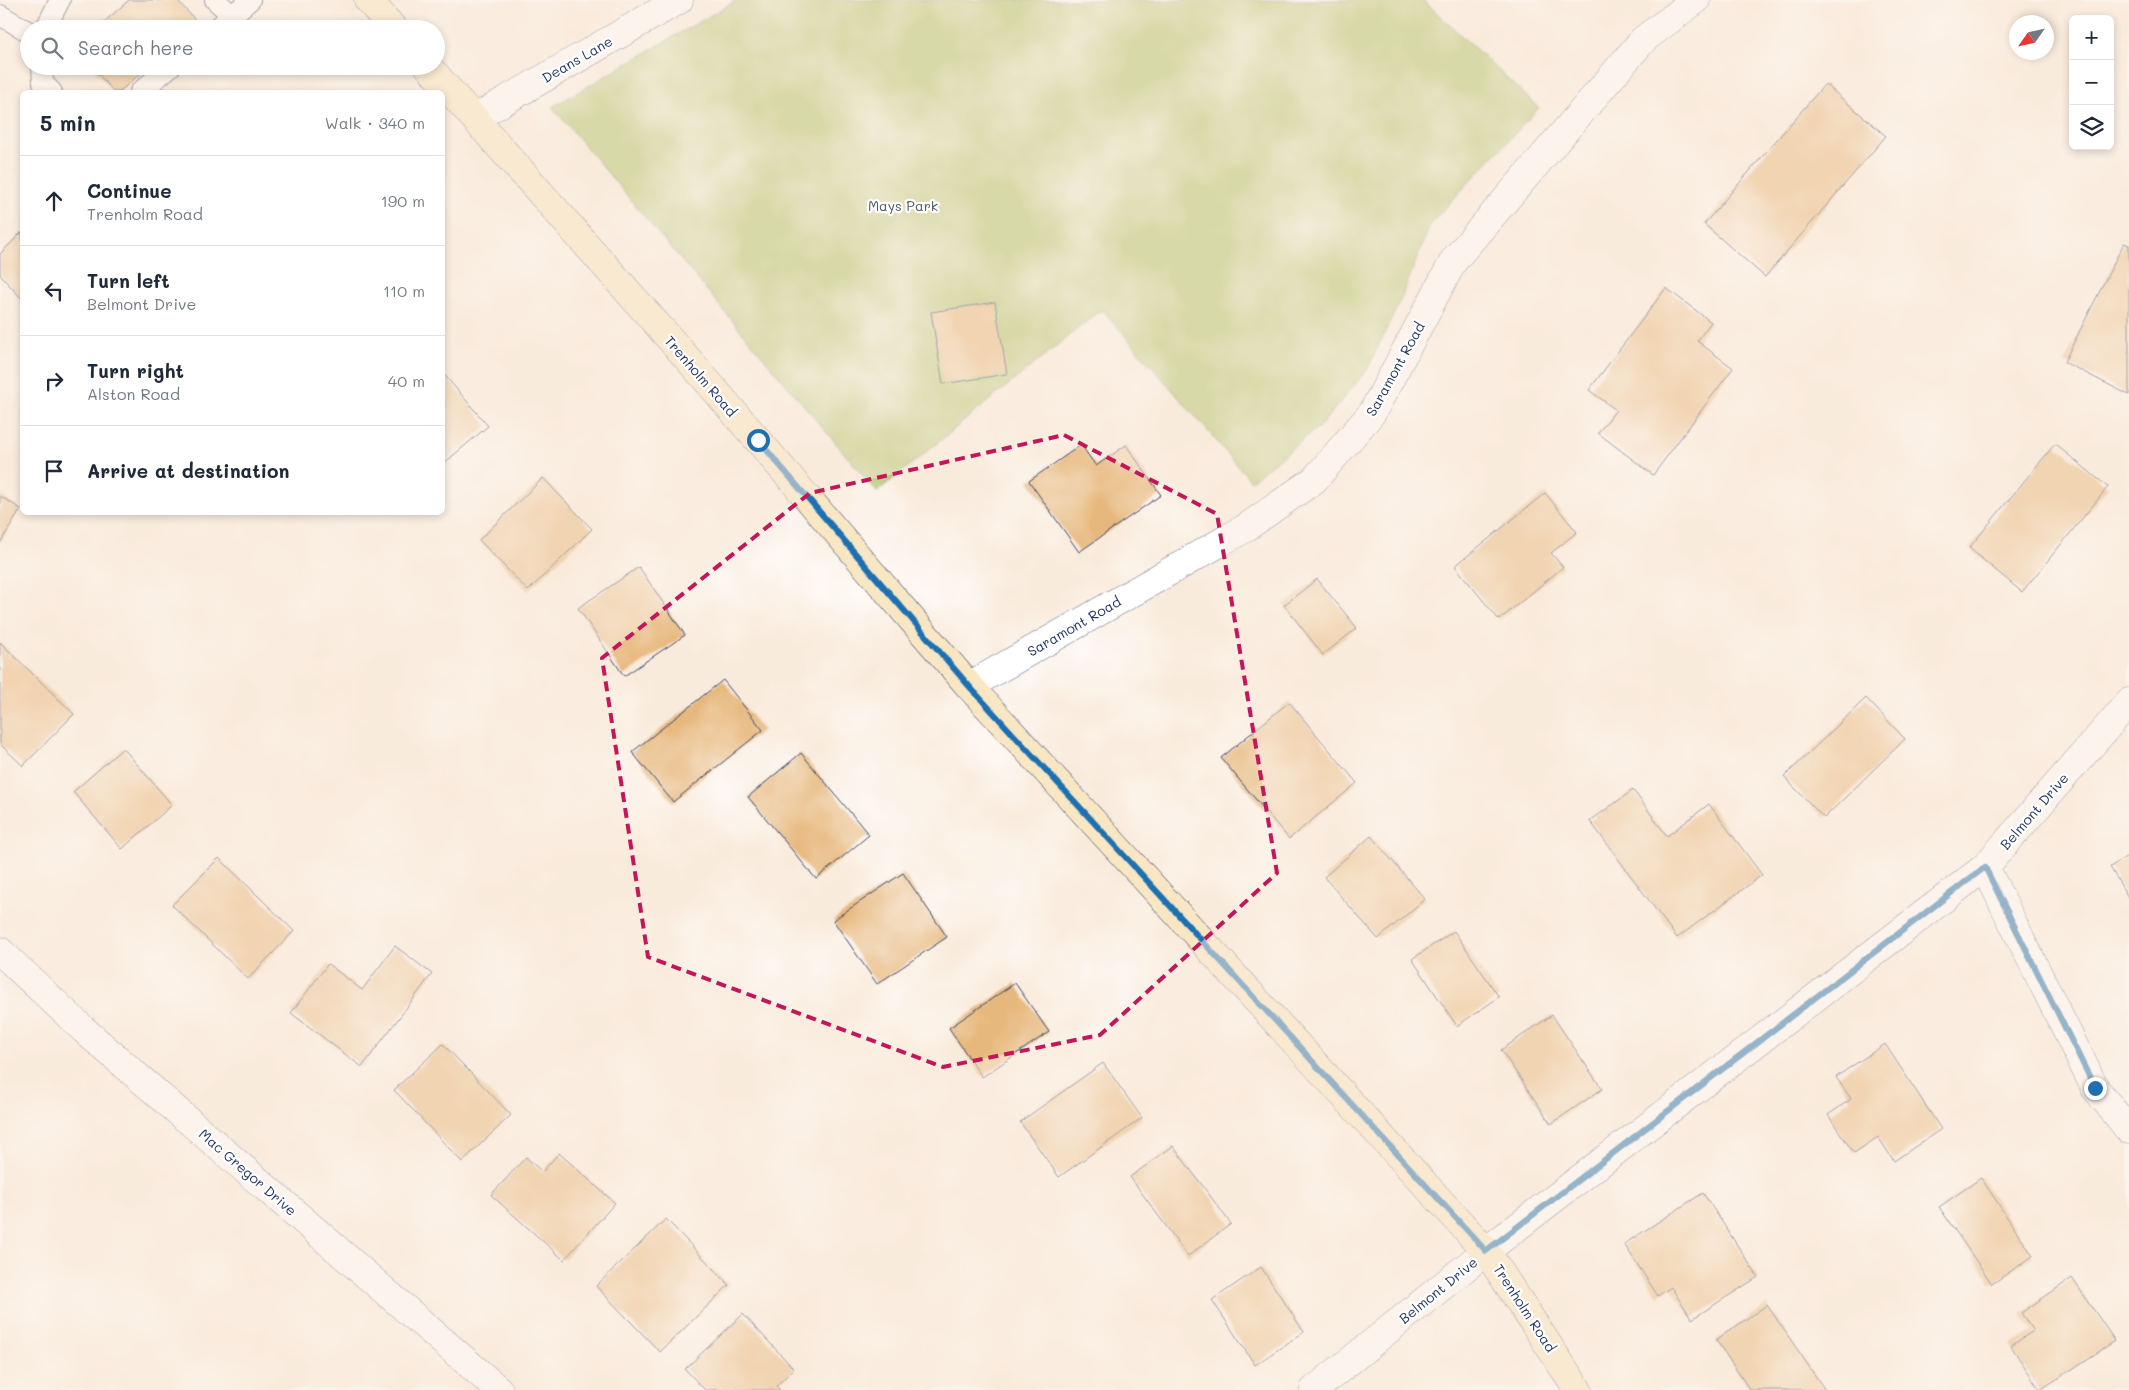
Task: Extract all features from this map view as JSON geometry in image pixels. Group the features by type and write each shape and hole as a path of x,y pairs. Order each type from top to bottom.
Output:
{"main road":[{"path":"368,0 386,20"},
{"name":"Trenholm Road","path":"436,75 694,367 969,686 1486,1251 1578,1390"}],"street":[{"name":"Deans Lane","path":"475,118 679,0"},
{"name":"Saramont Road","path":"969,686 1244,529 1314,480 1372,413 1454,260 1644,39 1696,0"},
{"name":"Belmont Drive","path":"1314,1390 1486,1251 1985,867 2129,702"},
{"path":"1985,867 2095,1088 2129,1130"},
{"name":"Mac Gregor Drive","path":"0,951 84,1030 499,1390"}],"lane":[{"path":"50,20 60,0"},
{"path":"215,0 232,15"},
{"path":"226,20 250,0"},
{"path":"0,16 20,27"},
{"path":"43,75 43,83 50,90"},
{"path":"142,90 160,75"}],"highlighted area":[{"path":"1064,435 1217,514 1277,873 1100,1035 943,1067 648,957 602,658 810,493"}],"green space":[{"name":"Mays Park","path":"737,0 1423,0 1539,108 1431,223 1401,299 1367,370 1321,425 1251,481 1102,309 877,492 552,107"}],"building":[{"path":"129,0 177,0 195,20 106,20"},
{"path":"99,75 139,75 121,90 112,90"},
{"path":"1825,84 1886,136 1765,277 1704,224"},
{"path":"20,234 20,297 0,275 0,254"},
{"path":"2124,243 2129,245 2129,395 2064,362"},
{"path":"1666,288 1711,322 1697,341 1733,368 1653,475 1598,433 1616,410 1589,390"},
{"path":"995,302 1007,374 943,384 931,312"},
{"path":"445,376 488,426 445,462"},
{"path":"2055,444 2108,487 2022,592 1969,548"},
{"path":"1081,445 1096,466 1126,445 1161,495 1079,552 1029,481"},
{"path":"543,478 592,529 528,591 479,540"},
{"path":"1545,493 1577,532 1551,553 1563,567 1499,620 1455,566"},
{"path":"0,496 20,508 20,511 0,543"},
{"path":"639,567 685,635 624,676 578,608"},
{"path":"1317,579 1357,628 1323,655 1284,605"},
{"path":"0,642 74,714 23,766 0,744"},
{"path":"723,680 763,730 673,802 632,752"},
{"path":"1866,698 1905,739 1824,818 1784,777"},
{"path":"1289,702 1357,783 1289,839 1221,758"},
{"path":"123,748 172,805 122,849 73,792"},
{"path":"801,753 869,835 816,879 748,797"},
{"path":"1633,790 1667,836 1709,804 1762,875 1677,938 1590,821"},
{"path":"1371,836 1425,899 1378,939 1324,877"},
{"path":"2129,855 2129,899 2110,867"},
{"path":"219,858 294,931 248,979 172,905"},
{"path":"903,873 947,937 877,984 833,920"},
{"path":"1454,931 1499,997 1457,1026 1412,959"},
{"path":"395,946 432,974 362,1067 291,1013 328,964 362,990"},
{"path":"1015,983 1049,1032 982,1077 949,1028"},
{"path":"1552,1015 1602,1089 1551,1124 1501,1050"},
{"path":"443,1044 511,1115 462,1162 394,1090"},
{"path":"1885,1044 1941,1129 1894,1161 1878,1137 1854,1153 1828,1115 1851,1099 1836,1077"},
{"path":"1103,1063 1142,1118 1059,1177 1020,1122"},
{"path":"1173,1146 1231,1224 1188,1256 1130,1177"},
{"path":"559,1153 615,1203 564,1260 491,1195 526,1157 542,1172"},
{"path":"1981,1178 2033,1256 1992,1284 1939,1207"},
{"path":"1703,1193 1758,1277 1692,1319 1671,1287 1658,1296 1624,1244"},
{"path":"666,1219 729,1285 660,1352 596,1286"},
{"path":"1261,1267 1304,1332 1255,1365 1212,1300"},
{"path":"2072,1278 2115,1341 2040,1390 2011,1346 2033,1331 2021,1313"},
{"path":"1767,1305 1825,1390 1750,1390 1716,1340"},
{"path":"743,1314 794,1369 776,1386 780,1390 705,1390 685,1369"}],"route":[{"path":"758,440 969,686 1486,1251 1985,867 2095,1088"}]}
